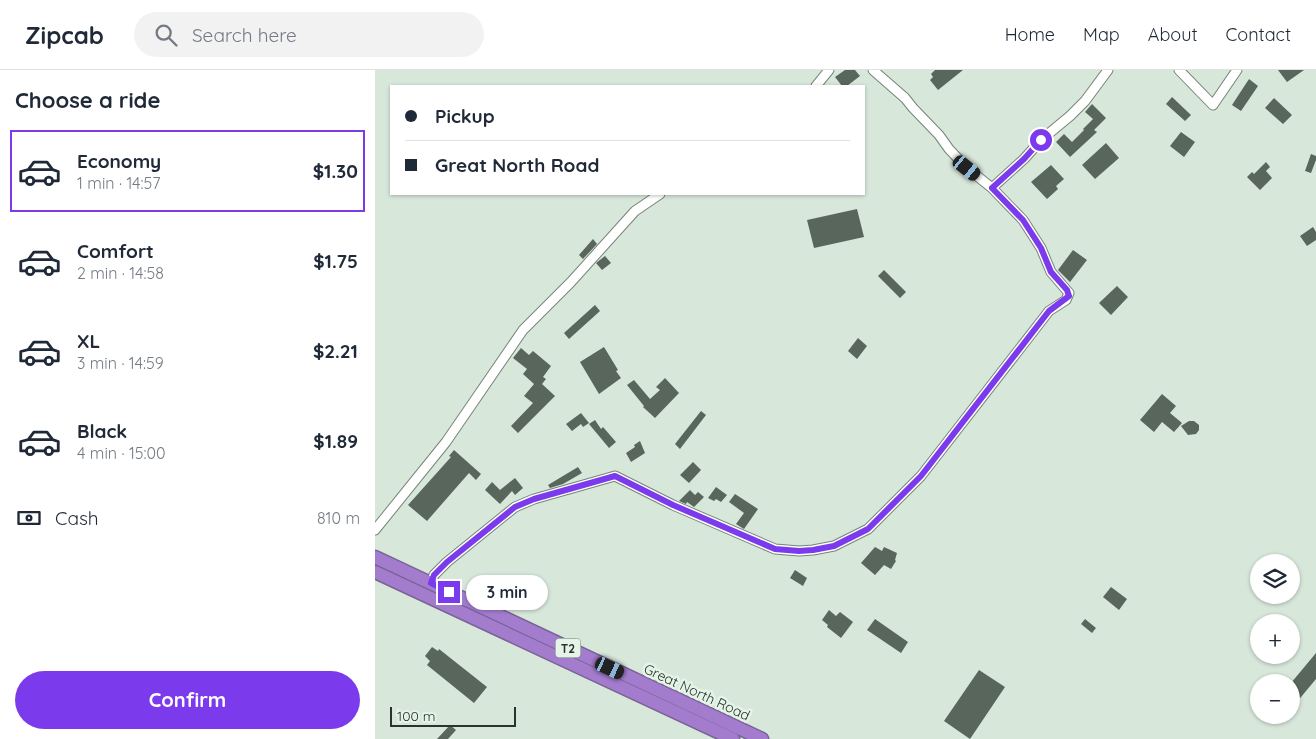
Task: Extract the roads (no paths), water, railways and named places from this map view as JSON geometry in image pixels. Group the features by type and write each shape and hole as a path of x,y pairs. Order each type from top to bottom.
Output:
{"highway":[{"name":"Great North Road","path":"375,557 762,739"},
{"name":"Great North Road","path":"375,572 733,739"}],"street":[{"path":"817,85 829,70"},
{"path":"431,583 434,575 447,562 515,507 534,499 615,476 673,505 775,549 799,551 825,548 845,541 868,529 921,476 1049,311 1069,296 1067,290 1051,272 1041,248 1023,220 992,188 967,168 905,98 873,70"},
{"path":"992,188 1024,159 1041,140 1085,101 1108,70"},
{"path":"1179,70 1213,105 1237,70"},
{"path":"375,530 446,442 523,330 571,282 641,205 658,195"}]}
